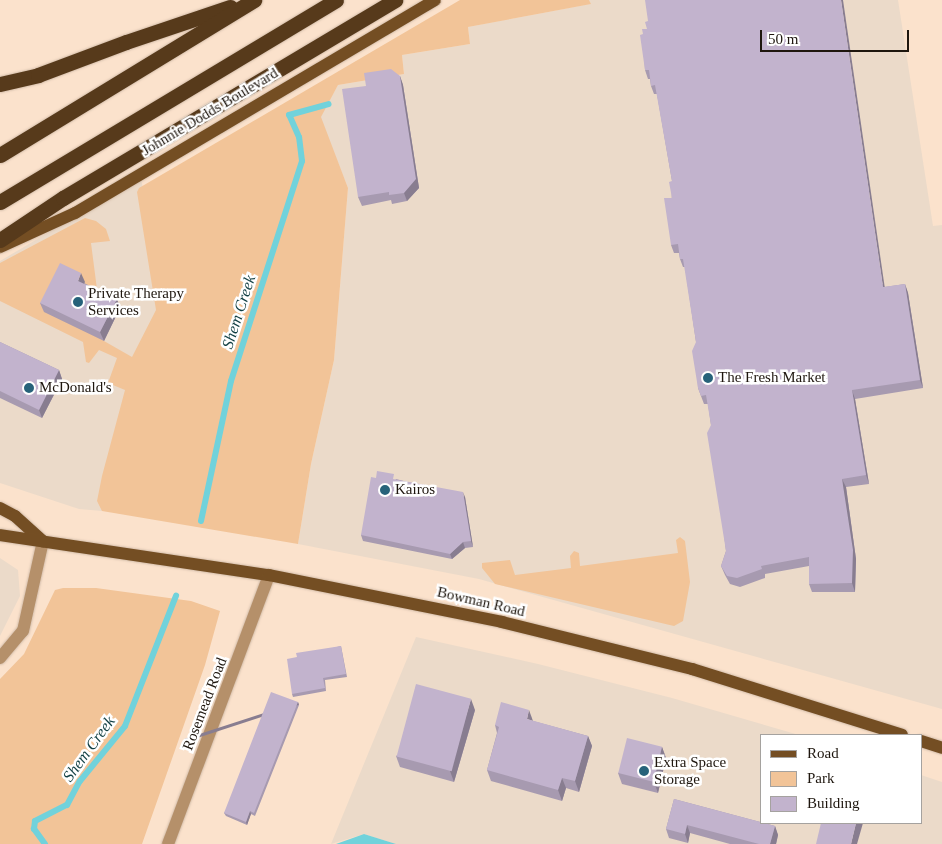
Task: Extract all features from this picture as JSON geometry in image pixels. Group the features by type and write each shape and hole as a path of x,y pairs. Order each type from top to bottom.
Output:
{"highway":[{"path":"0,84 38,76 126,42 254,0"},
{"path":"0,155 254,0"},
{"name":"Johnnie Dodds Boulevard","path":"0,202 336,0"},
{"path":"0,240 63,198 395,0"}],"main road":[{"name":"Johnnie Dodds Boulevard","path":"0,247 75,213 435,0"},
{"path":"0,508 15,516 43,541"},
{"name":"Bowman Road","path":"0,535 269,575 502,622 692,669 899,734"},
{"path":"922,741 942,748"}],"street":[{"path":"0,658 23,631 43,541"},
{"name":"Rosemead Road","path":"168,844 269,575"}],"shaded area":[{"path":"589,0 898,0 933,226 942,225 942,709 479,579 298,544 311,464 334,360 348,188 320,117 338,85 404,74 402,55 470,44 468,27 590,4"},
{"path":"141,178 165,309 140,368 102,511 79,509 0,483 0,261"},
{"path":"0,558 18,570 20,596 0,636"},
{"path":"416,637 538,664 672,698 796,734 760,734 760,824 922,824 922,775 942,782 942,844 396,844 364,834 331,844"}],"green space":[{"path":"460,0 589,0 591,4 468,27 470,44 402,55 404,74 338,85 321,117 348,188 334,360 311,464 298,544 102,511 97,501 125,390 108,383 117,358 99,350 89,363 86,362 83,342 0,301 0,263 85,218 96,221 106,229 110,241 91,243 98,297 81,289 85,282 63,272 104,341 132,357 156,310 137,192 139,188"},
{"path":"680,537 685,541 690,582 683,621 674,626 495,584 482,568 482,563 510,560 515,575 571,568 570,556 574,551 579,553 580,566 678,553 676,540"},
{"path":"63,588 96,588 191,601 220,611 205,665 142,844 0,844 0,679 24,654 55,590"}],"water":[{"path":"364,834 396,844 336,844"}],"building":[{"path":"645,0 841,0 883,287 905,284 920,380 852,390 866,475 842,479 853,550 852,583 809,584 809,557 761,566 762,569 737,578 727,576 721,566 726,551 707,433 711,425 706,395 701,396 698,388 692,351 696,342 683,259 680,259 678,244 671,245 664,198 672,198 669,182 672,181 655,85 651,86 649,70 645,70 640,35 643,34 642,29 647,29 645,22 648,21"},
{"path":"391,69 400,76 416,179 404,193 389,195 389,192 358,197 342,89 366,86 364,73"},
{"name":"Private Therapy Services","path":"60,263 81,273 78,281 117,299 100,332 40,303"},
{"name":"McDonald's","path":"0,342 59,370 39,410 0,391"},
{"path":"377,471 394,474 393,479 463,492 471,541 463,542 450,554 361,535 371,477 376,478"},
{"path":"341,646 346,674 323,678 325,688 292,694 287,659 297,657 296,653"},
{"path":"416,684 471,699 452,771 397,756"},
{"path":"271,692 298,702 254,813 250,811 246,822 224,813"},
{"path":"501,702 529,710 527,719 588,736 575,781 562,778 558,790 487,770 499,727 495,725"},
{"path":"627,738 662,747 653,782 618,773"},
{"path":"674,799 760,822 760,824 775,826 770,844 759,844 687,825 685,834 666,829"},
{"path":"821,824 856,824 851,844 816,844"}],"waterway":[{"name":"Shem Creek","path":"201,521 231,381 302,161 299,137 289,115 329,104"},
{"name":"Shem Creek","path":"45,844 34,829 35,821 67,805 80,781 125,726 176,596"}],"place":[{"name":"Private Therapy Services","path":"78,302"},
{"name":"The Fresh Market","path":"708,378"},
{"name":"McDonald's","path":"29,388"},
{"name":"Kairos","path":"385,490"},
{"name":"Extra Space Storage","path":"644,771"}]}
